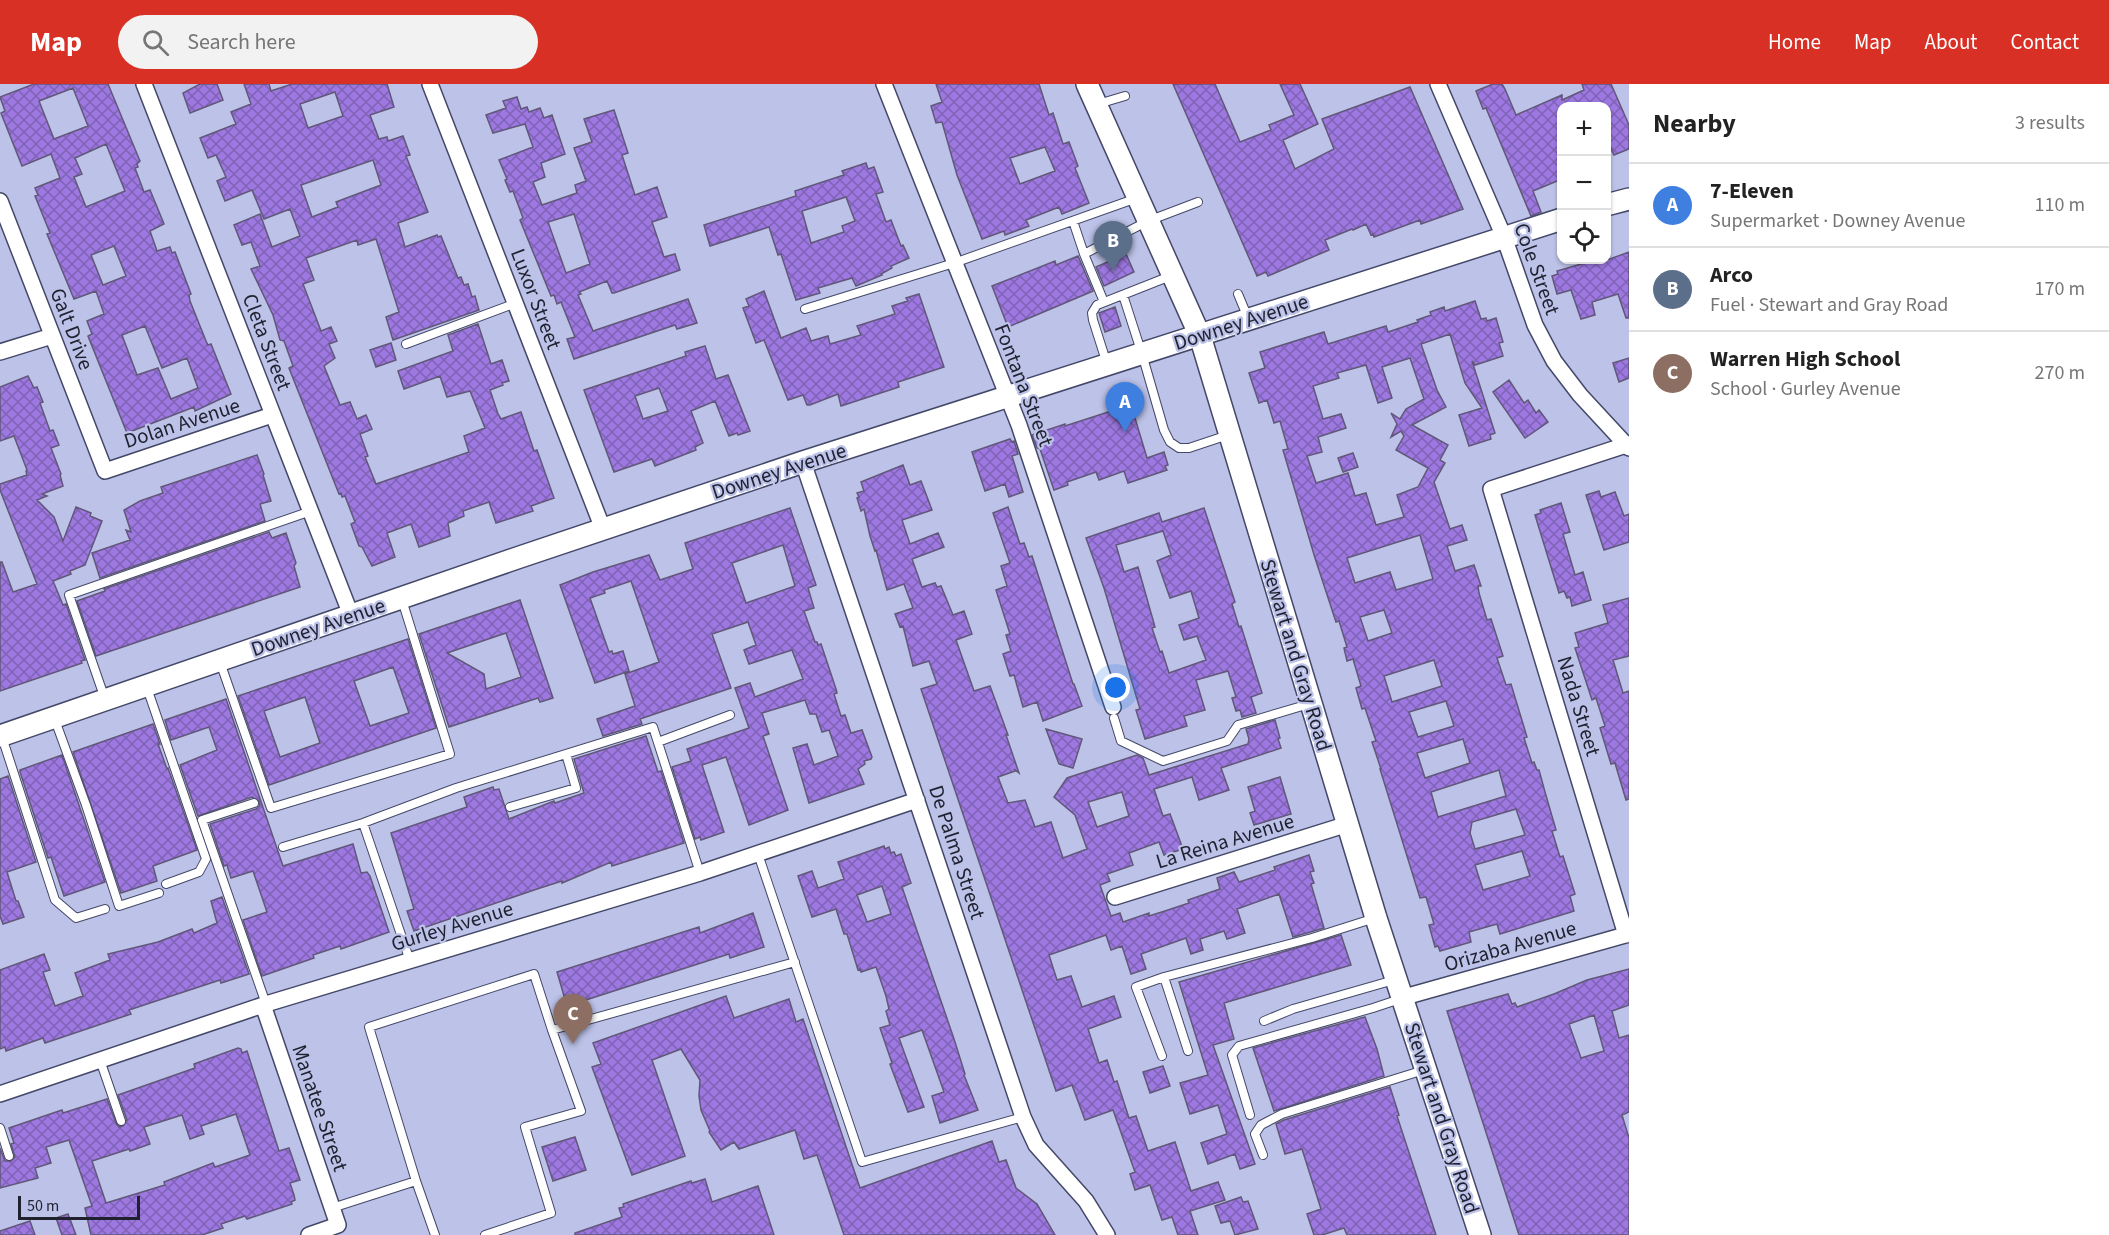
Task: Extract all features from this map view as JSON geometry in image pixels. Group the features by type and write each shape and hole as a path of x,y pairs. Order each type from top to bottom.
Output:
{"main road":[{"name":"Stewart and Gray Road","path":"1087,84 1200,336 1376,918 1480,1235"},
{"path":"1611,204 1629,199"},
{"name":"Downey Avenue","path":"1,736 803,462 1557,221"}],"street":[{"name":"Cleta Street","path":"144,84 351,615"},
{"name":"Luxor Street","path":"430,84 603,529"},
{"name":"Fontana Street","path":"884,84 1019,425 1113,712"},
{"name":"Cole Street","path":"1438,84 1504,237 1535,325 1554,361 1580,395 1628,446"},
{"name":"Galt Drive","path":"0,201 105,471"},
{"path":"0,352 52,336"},
{"name":"Dolan Avenue","path":"105,471 272,415"},
{"name":"Nada Street","path":"1628,446 1491,489 1628,934"},
{"name":"De Palma Street","path":"803,462 1023,1117 1031,1136 1043,1154 1086,1201 1107,1235"},
{"name":"Gurley Avenue","path":"0,1094 264,1005 700,873 917,800"},
{"name":"La Reina Avenue","path":"1115,897 1348,824"},
{"name":"Orizaba Avenue","path":"1399,989 1628,934"},
{"name":"Manatee Street","path":"264,1005 338,1225 309,1235"}],"lane":[{"path":"1096,105 1125,96"},
{"path":"805,309 954,263 1138,198"},
{"path":"1084,254 1148,221 1198,202"},
{"path":"1073,221 1104,302"},
{"path":"1108,365 1092,313 1097,305 1173,275"},
{"path":"1238,294 1249,320"},
{"path":"1123,295 1164,430 1170,442 1179,448 1189,448 1229,435"},
{"path":"406,344 516,303"},
{"path":"105,700 69,595 310,511"},
{"path":"220,662 271,808 450,754 401,598"},
{"path":"147,686 206,860 199,872 166,884"},
{"path":"1113,712 1121,741 1163,761 1227,741 1238,725 1310,703"},
{"path":"658,742 730,715"},
{"path":"55,718 119,906 159,893"},
{"path":"283,847 363,823 456,788 653,727 700,873"},
{"path":"1,736 55,900 76,918 105,909"},
{"path":"510,807 576,788 566,754"},
{"path":"254,803 202,820 264,1005"},
{"path":"363,823 410,961"},
{"path":"758,854 862,1162 1023,1117"},
{"path":"1162,1056 1136,987 1164,977 1312,938 1376,918"},
{"path":"552,1030 795,962"},
{"path":"435,1235 369,1027 534,974 581,1111 525,1127 551,1213 485,1235"},
{"path":"1164,977 1188,1051"},
{"path":"1264,1021 1293,1009 1399,989"},
{"path":"1250,1115 1232,1055 1239,1046 1373,1008 1399,989"},
{"path":"100,1060 121,1122"},
{"path":"1263,1155 1255,1134 1261,1125 1282,1114 1425,1070"},
{"path":"0,1128 9,1156"},
{"path":"332,1208 416,1181"}],"building":[{"path":"34,84 108,84 140,161 137,164 138,167 135,168 144,192 150,190 164,224 150,231 157,251 170,247 172,253 175,252 191,294 189,295 190,301 206,341 208,345 211,344 231,394 195,411 194,407 127,433 88,336 92,334 87,321 104,314 96,291 74,299 47,234 50,233 35,196 38,195 35,188 60,178 51,154 22,166 1,113 5,111 0,97","holes":["73,88 88,126 54,139 39,101","106,144 125,191 86,207 74,177 82,174 75,158","114,246 126,276 103,285 91,255","145,326 162,368 187,358 198,388 171,399 158,368 137,375 122,335"]},
{"path":"200,84 217,84 223,100 190,113 183,93"},
{"path":"244,84 269,84 271,91 292,84 387,84 394,107 370,115 379,139 387,137 388,141 403,136 410,155 406,156 428,212 398,223 405,247 437,235 441,236 458,278 461,277 464,285 468,284 472,297 475,296 479,310 393,340 386,317 399,312 376,239 358,245 357,240 306,258 314,280 303,284 321,331 331,327 337,341 329,344 335,358 324,366 340,405 350,402 357,419 366,415 372,429 360,434 368,456 365,457 376,484 469,452 464,436 485,428 470,391 447,397 440,376 404,389 398,371 453,351 448,335 478,324 491,364 502,360 509,381 490,390 498,414 501,419 521,412 534,451 537,450 554,498 531,506 533,511 496,523 489,502 463,511 464,516 448,523 450,536 419,547 411,524 387,533 395,557 372,566 362,547 359,546 351,524 355,522 345,496 342,497 341,493 339,494 289,368 293,366 284,341 280,340 273,315 251,269 260,266 251,242 242,245 234,225 260,214 272,247 300,236 290,209 264,219 252,190 225,201 217,181 226,177 216,155 208,158 200,138 236,124 231,112 251,104","holes":["335,92 343,116 308,128 300,104","373,160 381,185 336,202 338,207 312,217 301,185"]},
{"path":"936,84 1039,84 1049,115 1053,113 1063,144 1069,142 1078,166 1075,168 1089,203 1062,214 1059,207 1026,220 1029,226 1005,235 1004,231 982,239 957,175 942,122 936,123 931,106 942,102","holes":["1045,147 1055,171 1020,184 1010,158"]},
{"path":"1173,84 1215,84 1240,142 1271,130 1269,125 1294,115 1280,84 1300,84 1318,124 1283,140 1295,169 1334,149 1322,119 1410,87 1463,209 1421,224 1420,220 1374,237 1366,224 1325,240 1329,250 1268,276 1266,272 1257,276"},
{"path":"1493,84 1502,84 1516,115 1562,95 1562,100 1584,90 1582,84 1611,84 1629,125 1629,149 1614,155 1611,149 1611,102 1557,102 1557,181 1533,191 1541,212 1531,216 1486,108 1483,109 1476,91"},
{"path":"517,97 521,109 527,107 529,112 540,108 544,118 552,115 565,154 541,163 545,177 533,182 542,205 577,193 575,185 586,181 574,148 592,142 584,119 614,110 628,153 622,155 635,195 657,187 667,217 652,222 664,257 675,254 680,270 614,293 607,281 579,292 581,294 578,295 593,331 688,299 697,323 677,329 675,325 574,359 567,339 575,337 561,302 557,304 554,295 551,296 520,220 523,218 513,191 510,192 499,160 533,147 525,124 493,133 486,115 506,108 503,101","holes":["574,214 590,264 566,273 548,222"]},
{"path":"866,163 868,169 874,167 883,192 876,194 886,222 891,220 901,246 903,245 909,258 891,266 892,268 882,275 856,286 852,278 818,288 820,293 796,300 781,254 778,255 769,227 710,246 704,225 796,196 795,191 844,175 842,171","holes":["846,197 855,221 842,226 844,232 811,243 802,211"]},
{"path":"1629,252 1629,318 1626,318 1618,294 1592,302 1595,315 1581,319 1571,290 1557,294 1552,276 1558,274 1557,271 1581,264 1611,264 1611,259"},
{"path":"1126,254 1134,272 1104,286 1096,267"},
{"path":"1078,256 1093,291 1008,327 992,286 1055,261 1056,265"},
{"path":"764,291 781,338 806,328 811,341 828,336 830,344 861,335 857,326 895,314 892,306 908,301 906,298 919,294 944,367 898,382 899,387 841,406 838,394 810,405 807,405 803,395 788,400 764,340 756,343 743,308 749,306 746,299"},
{"path":"1475,301 1481,319 1486,318 1487,321 1496,318 1503,342 1499,343 1503,356 1475,365 1472,361 1495,433 1490,435 1491,439 1469,446 1459,415 1482,408 1465,383 1450,334 1421,344 1437,390 1446,407 1412,425 1448,445 1440,460 1445,463 1434,482 1450,529 1462,525 1467,540 1447,546 1455,571 1474,565 1481,586 1478,586 1479,593 1487,620 1491,619 1503,656 1497,658 1506,685 1511,684 1527,737 1524,738 1532,763 1534,762 1539,770 1556,830 1552,831 1575,894 1570,896 1574,911 1500,934 1497,924 1469,932 1471,942 1440,951 1438,946 1435,947 1429,925 1434,924 1426,897 1420,898 1372,742 1376,741 1365,708 1362,709 1356,688 1361,686 1353,659 1347,661 1344,648 1347,647 1339,621 1336,622 1315,558 1283,450 1288,449 1280,421 1274,423 1267,400 1259,403 1249,373 1265,368 1260,352 1324,332 1328,344 1386,326 1388,332 1418,322 1417,320 1431,315 1430,312 1444,307 1445,311","holes":["1410,358 1424,399 1406,409 1400,419 1391,413 1397,424 1391,437 1401,431 1404,436 1396,450 1428,468 1418,487 1397,495 1404,517 1376,525 1366,493 1355,496 1348,473 1316,483 1307,456 1322,452 1318,437 1346,428 1341,414 1323,419 1313,386 1339,378 1337,373 1366,365 1378,403 1392,398 1382,367","1420,535 1433,579 1396,590 1390,572 1355,583 1347,558","1384,610 1392,633 1368,641 1360,617","1434,660 1442,686 1392,702 1384,676","1446,701 1454,726 1418,737 1409,712","1463,739 1470,763 1425,778 1417,753","1499,770 1506,796 1438,817 1431,792","1516,809 1525,835 1475,849 1470,833 1472,822","1522,851 1530,876 1483,890 1475,865"]},
{"path":"1115,307 1121,326 1105,332 1099,313"},
{"path":"391,343 396,360 376,367 370,350"},
{"path":"705,346 716,379 728,375 750,431 729,436 715,401 691,411 703,443 695,447 696,450 655,466 652,459 614,472 584,390 686,356 685,352","holes":["659,388 668,411 643,419 635,396"]},
{"path":"1629,358 1629,378 1619,382 1613,363"},
{"path":"28,376 34,388 37,387 50,431 53,430 59,445 51,448 63,486 42,494 47,496 37,500 54,517 63,541 76,507 91,513 90,516 102,521 85,565 53,581 63,605 66,604 85,660 0,691 0,562 2,562 13,592 37,584 0,490 0,484 27,475 27,470 14,436 0,441 0,387"},
{"path":"1509,380 1524,403 1528,400 1536,413 1539,410 1548,422 1525,438 1493,392"},
{"path":"1127,406 1129,409 1132,408 1147,458 1164,452 1168,465 1165,466 1167,470 1128,483 1124,471 1099,480 1096,472 1067,482 1068,485 1054,490 1040,449 1037,448 1032,435"},
{"path":"1010,439 1014,441 1018,454 1012,456 1023,492 1009,497 1005,484 985,491 972,452"},
{"path":"1353,453 1358,467 1343,472 1338,458"},
{"path":"257,455 271,501 260,504 265,521 100,578 92,553 130,540 126,530 131,532 124,510 140,501 163,493 161,487"},
{"path":"903,465 910,485 921,481 932,510 902,520 910,544 938,533 944,547 912,559 922,587 935,583 937,587 941,586 953,615 964,611 972,634 956,640 974,691 990,686 1019,773 1014,769 1015,771 998,777 1008,803 1025,800 1035,827 1051,822 1063,858 1087,849 1075,815 1054,797 1067,778 1137,755 1143,758 1149,775 1248,744 1246,729 1275,720 1281,748 1221,768 1229,790 1199,800 1192,777 1154,789 1163,816 1170,814 1183,849 1164,855 1159,842 1129,853 1133,865 1107,874 1110,881 1100,885 1111,916 1120,913 1123,922 1189,903 1188,900 1220,889 1217,878 1234,872 1239,882 1309,855 1314,871 1310,872 1314,883 1311,884 1324,928 1293,937 1279,894 1237,909 1245,933 1227,939 1224,931 1200,939 1203,950 1191,954 1186,938 1141,954 1146,969 1131,974 1122,946 1111,950 1106,935 1049,955 1057,980 1071,976 1082,1007 1114,996 1121,1017 1088,1029 1099,1063 1107,1060 1114,1082 1117,1081 1129,1118 1136,1116 1148,1151 1175,1142 1191,1191 1218,1182 1225,1200 1190,1211 1198,1235 1178,1235 1172,1217 1162,1220 1150,1185 1135,1190 1130,1174 1135,1172 1113,1110 1085,1120 1072,1085 1056,1091 921,689 937,684 929,661 913,666 903,626 900,627 895,614 913,608 904,584 887,590 864,509 861,511 857,498 859,497 857,493 864,491 861,482","holes":["1122,792 1129,816 1097,827 1088,802"]},
{"path":"1599,491 1601,497 1615,492 1624,516 1629,514 1629,542 1604,550 1586,495"},
{"path":"1561,503 1570,532 1563,534 1575,575 1583,572 1591,600 1572,606 1570,597 1567,598 1564,591 1559,593 1535,515 1541,513 1540,510"},
{"path":"1008,507 1020,544 1024,543 1029,557 1032,556 1082,706 1043,721 1037,702 1023,707 1014,675 1010,676 1003,654 1011,651 1006,635 1010,634 996,590 1007,586 1001,566 1010,563 993,513"},
{"path":"790,508 816,585 808,588 814,608 804,611 815,642 818,645 821,644 836,689 837,693 834,694 841,716 845,715 851,733 862,730 872,757 864,761 865,764 858,769 864,784 809,803 793,748 807,744 814,765 838,756 829,730 822,732 816,714 810,714 805,700 762,713 769,734 763,736 788,810 749,825 726,757 702,765 724,832 701,840 700,837 695,839 672,767 691,761 687,749 749,728 735,688 750,683 755,697 803,679 792,650 749,664 744,650 756,645 748,622 712,634 731,688 640,719 642,724 603,736 597,719 635,706 625,674 659,662 631,581 604,590 605,593 590,598 609,652 612,651 613,654 623,651 629,671 595,683 560,585 649,555 660,580 693,569 685,543","holes":["783,545 795,586 746,603 732,563"]},
{"path":"1204,508 1235,602 1232,604 1239,627 1241,626 1262,693 1251,697 1256,713 1242,717 1240,710 1236,711 1232,698 1236,697 1228,671 1196,680 1205,710 1184,716 1187,726 1145,739 1136,710 1140,709 1104,588 1086,538 1159,513 1162,522","holes":["1163,531 1171,555 1157,561 1170,598 1191,591 1199,618 1179,625 1184,640 1197,636 1206,660 1169,673 1152,628 1155,627 1138,567 1124,572 1116,545"]},
{"path":"269,532 272,538 286,533 296,563 294,566 300,587 96,656 77,601 105,591 104,589"},
{"path":"1629,598 1629,656 1613,660 1623,693 1629,691 1629,799 1626,800 1615,763 1611,764 1600,728 1605,726 1596,698 1592,700 1575,648 1579,647 1575,633 1608,623 1603,605"},
{"path":"520,600 553,698 540,702 538,698 449,727 419,634","holes":["506,633 521,677 486,689 484,674 447,653"]},
{"path":"408,639 436,728 269,785 238,696","holes":["393,667 409,713 370,726 354,681","305,697 320,743 280,757 264,711"]},
{"path":"226,699 283,866 353,844 361,873 367,872 370,876 389,932 341,949 340,946 313,955 314,958 262,976 243,920 267,912 253,871 231,878 227,865 224,866 210,824 256,809 260,805 259,801 252,797 198,816 180,765 217,750 209,727 171,740 165,720"},
{"path":"153,724 160,744 158,744 197,850 153,866 157,881 121,893 73,752"},
{"path":"1046,729 1082,739 1073,768 1059,764"},
{"path":"646,736 658,772 661,771 684,843 612,866 611,862 562,883 562,881 537,889 414,931 407,911 414,909 391,833 467,807 464,797 493,787 494,790 499,789 509,819 554,801 555,803 584,793 574,759"},
{"path":"62,755 105,882 64,896 51,857 48,858 20,772 20,770"},
{"path":"8,776 36,862 7,872 16,901 24,917 3,924 0,916 0,779"},
{"path":"1280,777 1291,814 1254,825 1250,813 1255,811 1248,787"},
{"path":"884,846 885,849 889,847 891,853 894,852 896,856 901,854 911,883 902,887 964,1075 978,1110 940,1123 932,1096 944,1092 922,1030 899,1038 924,1107 908,1112 890,1064 892,1063 880,1028 890,1025 886,1011 889,1009 876,967 861,972 860,969 858,970 847,934 844,934 836,909 812,917 798,876 812,871 818,888 844,879 838,862","holes":["882,886 891,914 867,922 857,895"]},
{"path":"222,897 249,974 221,983 220,980 129,1010 131,1014 45,1043 43,1038 6,1051 5,1047 0,1049 0,970 44,954 50,970 43,972 55,1006 83,996 75,973 110,960 108,954 158,942 192,929 194,933 217,923 211,901"},
{"path":"753,913 764,947 730,958 729,954 567,1006 557,972 699,927 700,933"},
{"path":"1341,935 1351,965 1224,1003 1234,1039 1213,1045 1255,1164 1240,1169 1235,1154 1208,1164 1201,1143 1227,1134 1218,1105 1190,1114 1180,1083 1208,1075 1179,982"},
{"path":"1629,969 1629,1005 1612,1011 1619,1038 1629,1035 1629,1112 1622,1115 1629,1138 1629,1235 1519,1235 1447,1011 1508,994 1512,1004 1515,1003 1517,1007 1587,980","holes":["1594,1015 1604,1051 1581,1058 1569,1024"]},
{"path":"726,996 734,1018 789,999 796,1022 803,1019 860,1188 992,1141 999,1162 1006,1160 1016,1188 1037,1204 1055,1235 844,1235 817,1155 804,1159 795,1130 739,1149 734,1142 721,1150 709,1132 701,1110 700,1080 681,1049 652,1060 685,1156 632,1175 592,1067 601,1064 593,1043"},
{"path":"1365,1017 1384,1076 1274,1111 1253,1048"},
{"path":"238,1048 242,1053 247,1051 279,1151 289,1148 300,1180 290,1183 295,1200 291,1202 292,1204 247,1219 245,1216 221,1224 223,1228 202,1235 91,1235 85,1208 92,1206 69,1140 46,1147 51,1163 35,1168 38,1178 0,1188 0,1148 5,1161 11,1161 15,1157 11,1144 14,1143 9,1128 62,1110 63,1113 107,1099 116,1123 119,1127 123,1126 127,1120 118,1095 195,1068 194,1064","holes":["236,1114 250,1155 215,1167 213,1163 164,1182 165,1185 106,1203 92,1161 150,1144 144,1127 182,1115 190,1139 204,1134 201,1126"]},
{"path":"1163,1066 1170,1086 1150,1093 1143,1072"},
{"path":"1390,1087 1399,1115 1397,1116 1436,1235 1347,1235 1344,1228 1322,1235 1314,1235 1307,1214 1321,1209 1302,1149 1285,1154 1276,1124"},
{"path":"575,1137 586,1170 553,1181 542,1147"},
{"path":"705,1179 712,1202 758,1186 774,1235 575,1235 575,1233 622,1217 619,1208 624,1207 623,1204 691,1181 692,1183"},
{"path":"1241,1197 1243,1202 1248,1201 1258,1229 1235,1235 1230,1221 1221,1223 1215,1206"},
{"path":"68,1214 76,1235 62,1235 56,1218"},
{"path":"30,1221 35,1235 0,1235 0,1231"}],"place":[{"name":"Arco","path":"1113,271"},
{"name":"7-Eleven","path":"1125,432"},
{"name":"Warren High School","path":"573,1044"}]}
